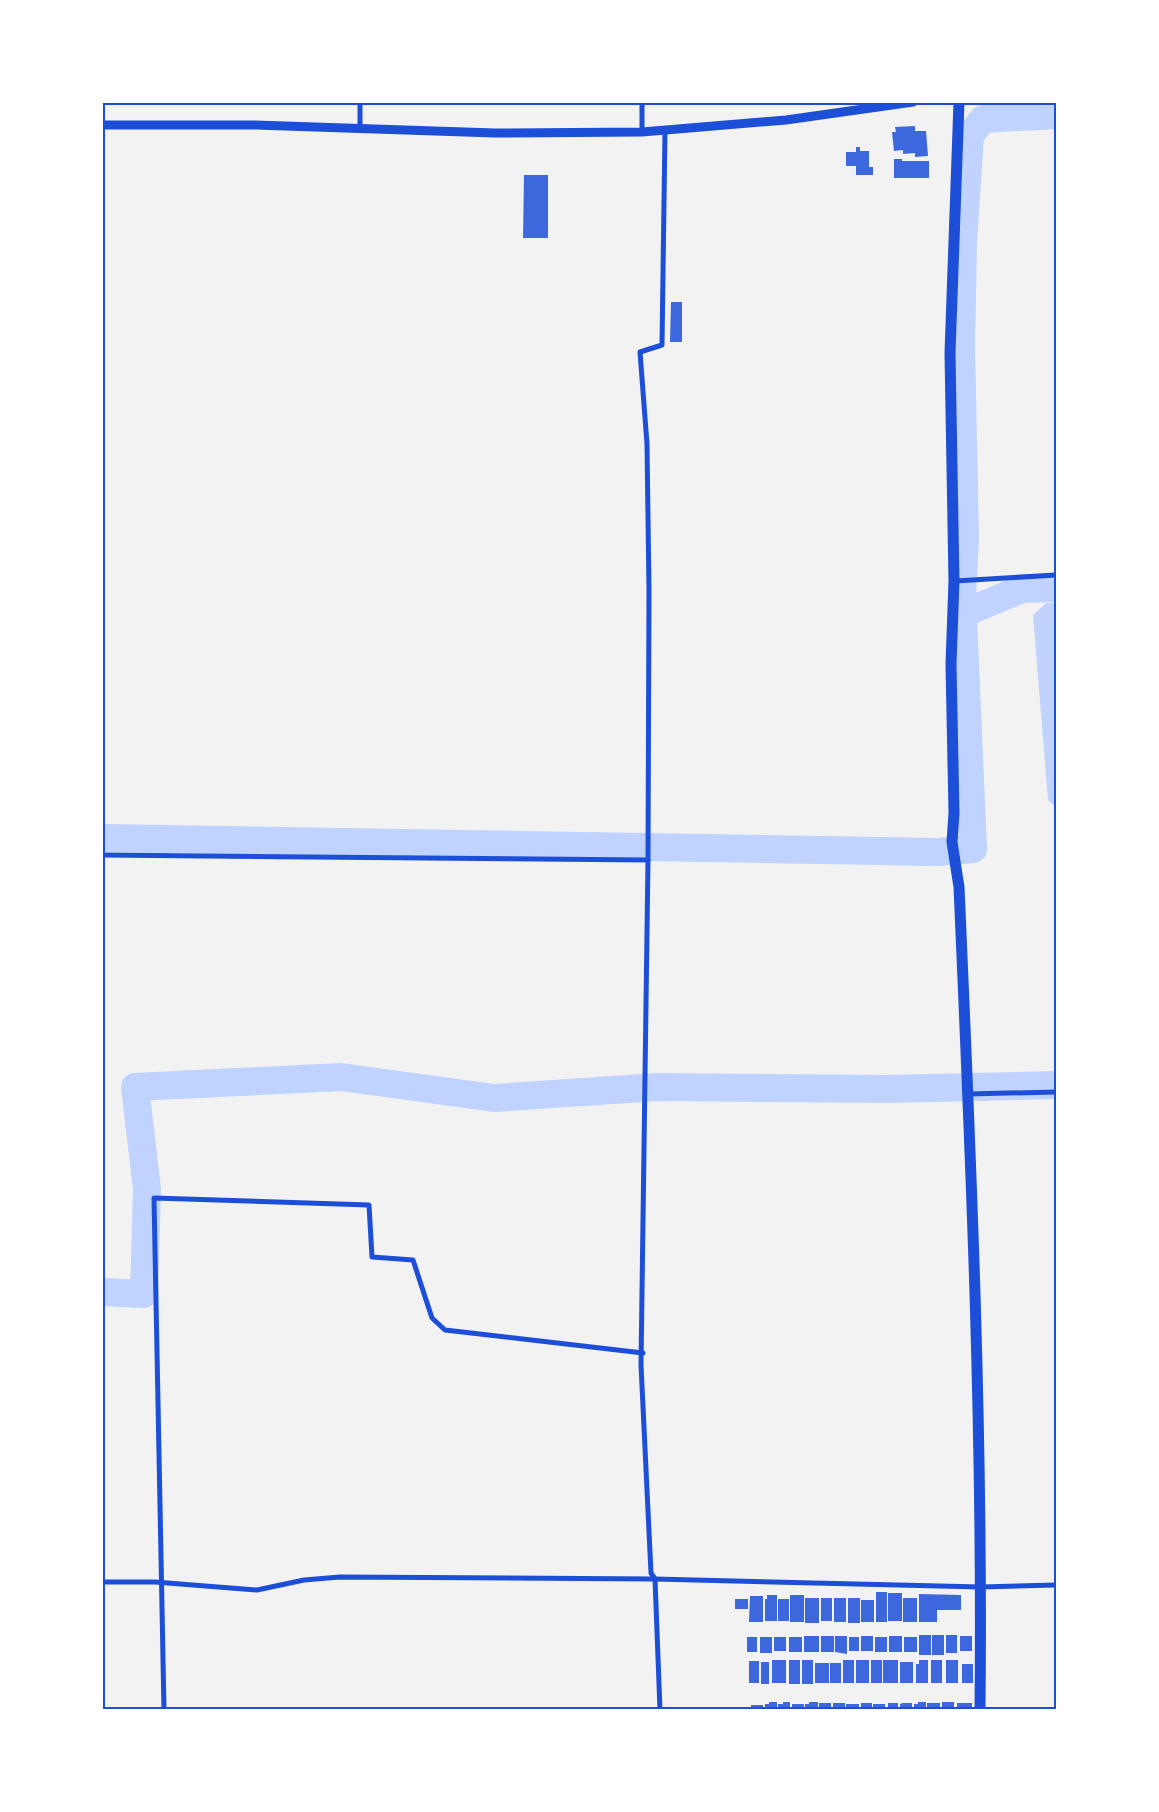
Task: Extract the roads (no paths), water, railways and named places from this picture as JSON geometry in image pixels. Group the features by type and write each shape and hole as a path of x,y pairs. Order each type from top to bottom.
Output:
{"main road":[{"path":"959,102 950,353 954,581 951,664 954,814 952,842 959,887 976,1282 981,1587 980,1710"}],"street":[{"path":"360,102 360,127"},
{"path":"642,102 642,132"},
{"path":"102,125 360,127 495,133 642,132 786,120 913,102"},
{"path":"660,1710 656,1579 651,1573 643,1353 648,857 647,444 640,352 662,345 665,131"},
{"path":"954,581 1056,576"},
{"path":"102,856 648,857"},
{"path":"968,1094 1056,1092"},
{"path":"164,1710 154,1198 369,1205 372,1257 412,1260 432,1318 445,1330 643,1353"},
{"path":"102,1582 257,1590 304,1580 340,1577 656,1579 981,1587 1056,1585"}],"water":[{"path":"1046,603 1056,603 1056,808 1048,800 1033,615"}],"waterway":[{"path":"102,838 937,852 973,849 962,596 965,539 961,346 963,242 970,135 983,119 1056,115"},
{"path":"964,613 1022,589 1056,588"},
{"path":"102,1292 144,1294 147,1189 135,1087 341,1077 494,1098 658,1087 887,1089 1056,1085"}]}
